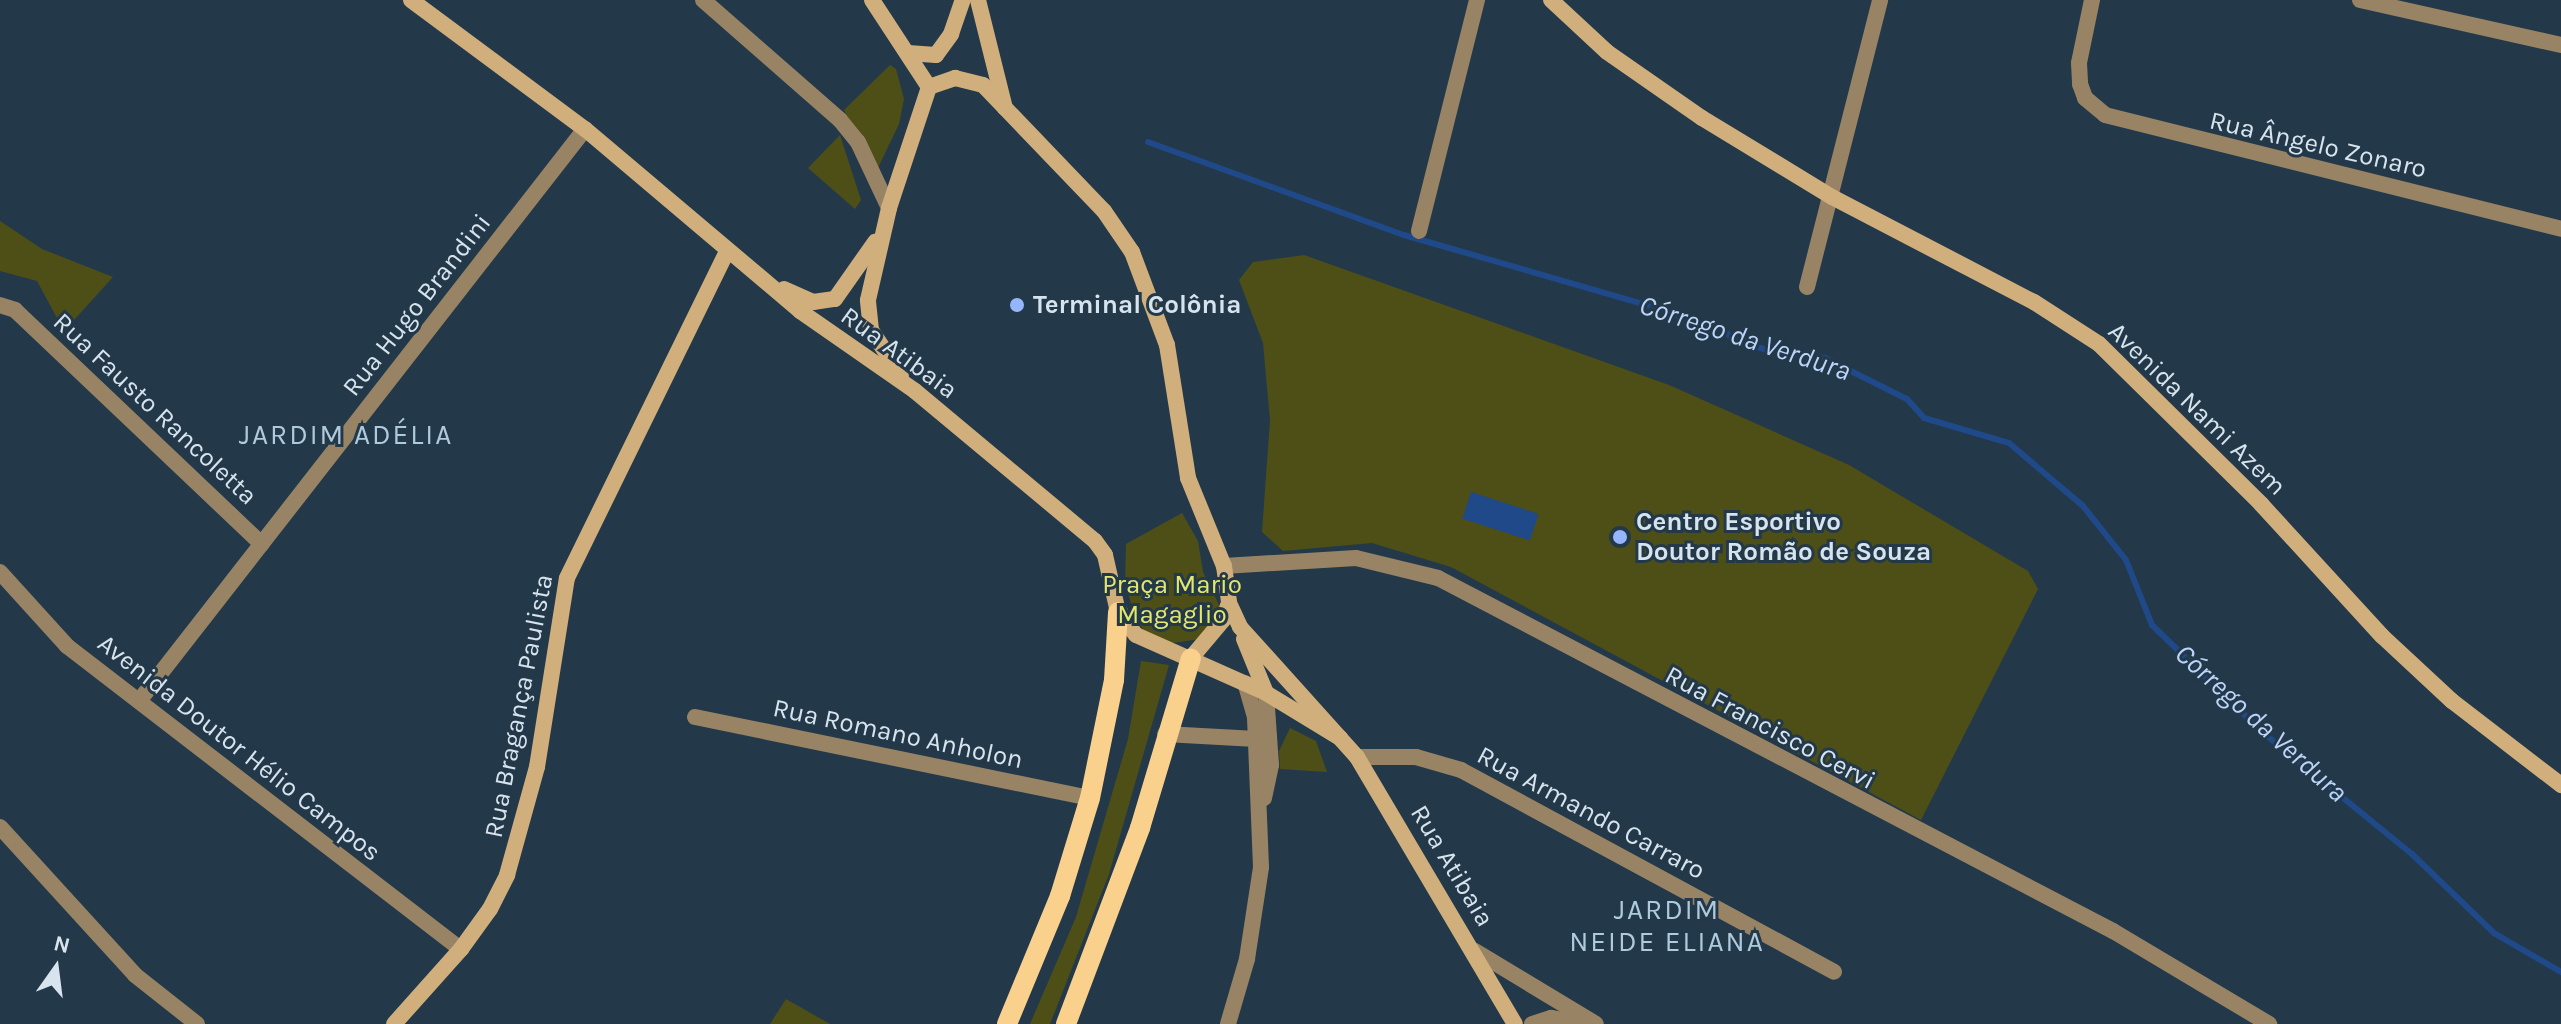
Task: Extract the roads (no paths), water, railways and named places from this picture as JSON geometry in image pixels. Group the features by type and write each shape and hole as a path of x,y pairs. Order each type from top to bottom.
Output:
{"main road":[{"path":"1007,1024 1060,896 1090,798 1114,680 1118,612"},
{"path":"1066,1024 1140,828 1165,734 1191,658"}],"street":[{"name":"Rua Atibaia","path":"411,0 585,129 800,311 915,391 1095,541 1105,555 1118,612 1144,641 1191,658 1266,693 1340,738"},
{"path":"703,0 840,120 858,142 889,208"},
{"path":"872,0 929,87 889,208 867,314 886,356 915,391"},
{"path":"908,53 936,55 951,34 963,0"},
{"path":"978,0 1005,109"},
{"path":"1419,231 1477,0"},
{"name":"Avenida Nami Azem","path":"1551,0 1607,52 1832,197 2034,302 2099,344 2261,504 2382,636 2452,701 2561,785"},
{"path":"1807,287 1880,0"},
{"name":"Rua Ângelo Zonaro","path":"2092,0 2079,63 2080,84 2093,107 2136,126 2561,229"},
{"path":"2360,0 2561,45"},
{"name":"Rua Atibaia","path":"929,87 955,78 975,80 1104,211 1147,283 1177,390 1188,478 1224,566 1229,603 1240,627 1357,757 1475,951 1515,1024"},
{"name":"Rua Hugo Brandini","path":"139,701 585,129"},
{"path":"770,283 813,302 835,299 860,270 884,227"},
{"name":"Rua Bragança Paulista","path":"394,1024 461,949 490,909 523,828 567,578 728,250"},
{"name":"Rua Fausto Rancoletta","path":"7,307 262,544"},
{"name":"Rua Francisco Cervi","path":"1224,566 1356,558 1438,578 2113,931 2269,1024"},
{"name":"Avenida Doutor Hélio Campos","path":"0,572 67,646 461,949"},
{"path":"1191,658 1223,620 1229,603"},
{"path":"1240,627 1266,693 1271,765 1262,803"},
{"path":"1228,1024 1257,905 1262,803 1256,739 1245,683"},
{"name":"Rua Romano Anholon","path":"695,717 1090,798"},
{"path":"1165,734 1256,739"},
{"name":"Rua Armando Carraro","path":"1357,757 1416,757 1461,770 1834,972"},
{"path":"0,827 135,975 197,1024"},
{"path":"1475,951 1596,1024"},
{"path":"1532,1024 1551,1018 1585,1024"}],"water":[{"path":"1471,492 1539,514 1530,541 1462,519"}],"waterway":[{"name":"Córrego da Verdura","path":"1148,142 1404,235 1670,312 1698,325 1719,326 1734,340 1766,350 1825,358 1907,399 1924,418 2009,443 2083,506 2126,560 2152,625 2261,731 2412,854 2494,933 2561,972"}],"place":[{"name":"Terminal Colônia","path":"1017,305"},
{"name":"Centro Esportivo Doutor Romão de Souza","path":"1620,537"}],"district":[{"name":"JARDIM ADÉLIA","path":"346,435"},
{"name":"JARDIM NEIDE ELIANA","path":"1667,926"}],"park label":[{"name":"Praça Mario Magaglio","path":"1172,600"}]}
